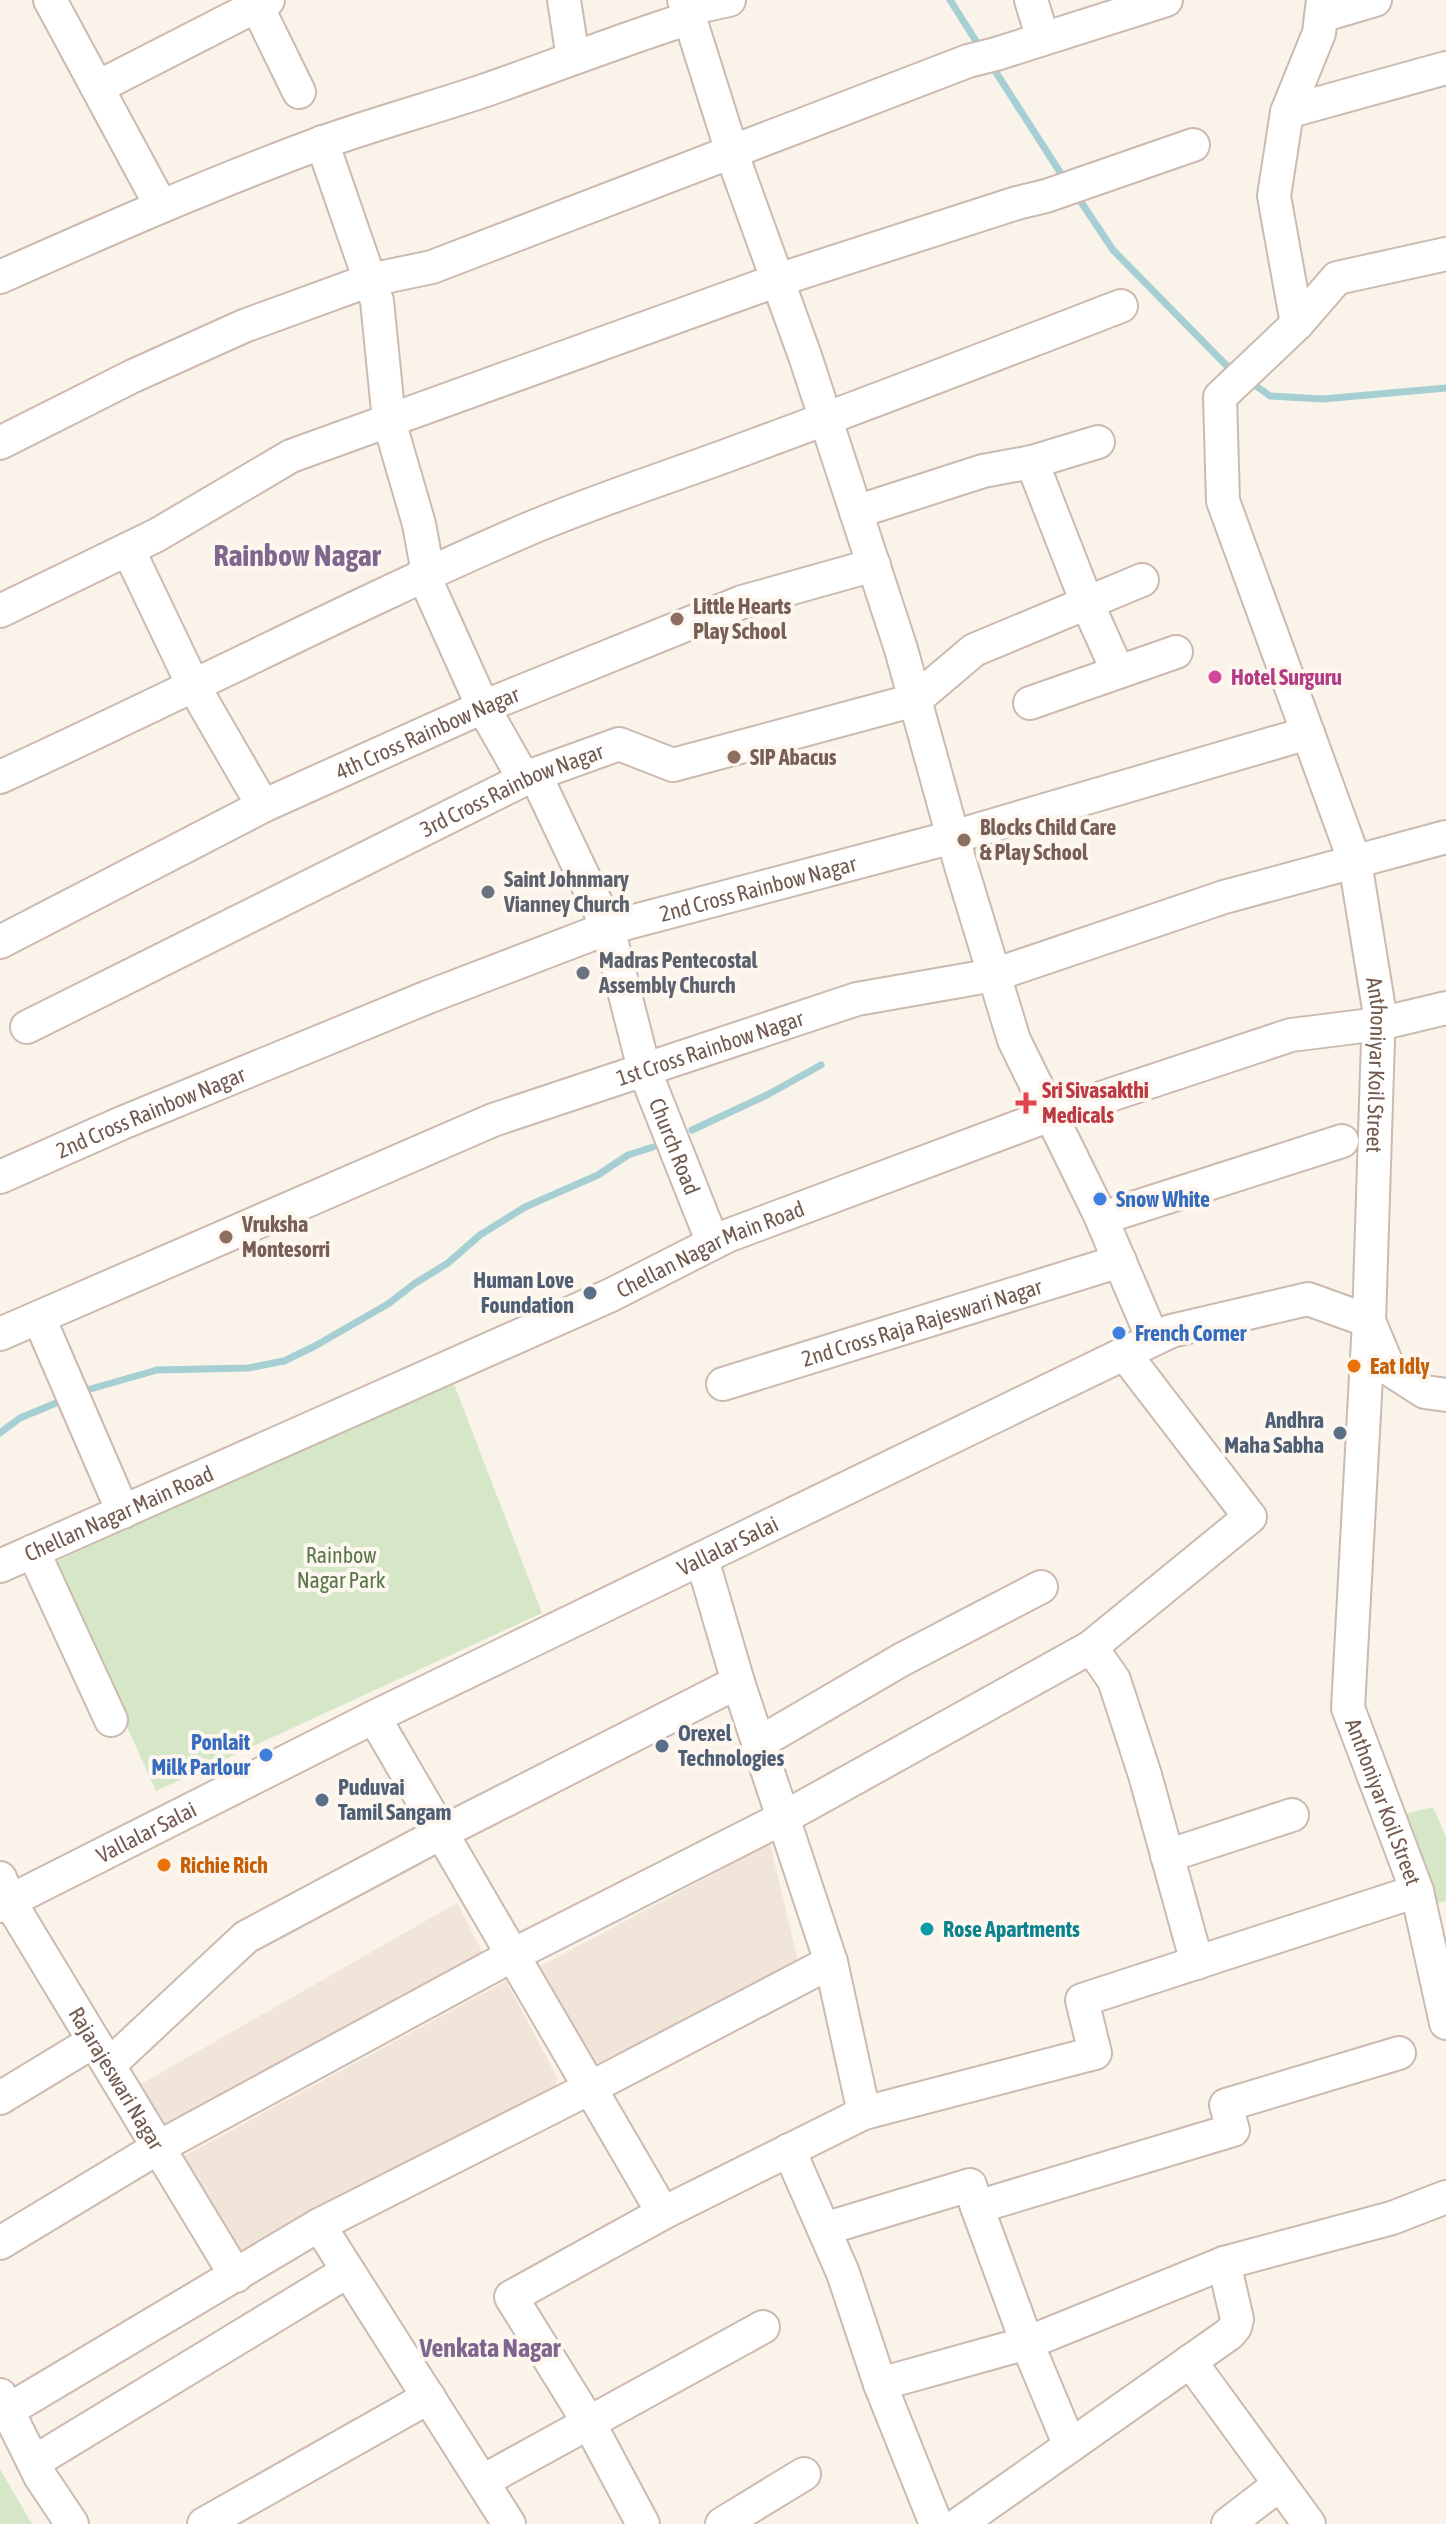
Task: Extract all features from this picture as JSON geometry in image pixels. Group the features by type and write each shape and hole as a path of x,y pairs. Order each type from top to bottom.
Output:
{"street":[{"path":"50,0 161,206"},
{"path":"564,0 573,58"},
{"path":"0,277 161,206 322,142 439,106 573,58 687,9 729,0"},
{"path":"1031,0 1043,39"},
{"path":"0,443 133,376 244,326 370,280 432,267 982,58 1166,0"},
{"path":"1297,324 1274,196 1287,112 1319,33 1322,8 1375,0"},
{"path":"98,87 260,2 299,92"},
{"path":"687,9 732,151 874,565 1014,1040 1102,1218 1153,1339"},
{"path":"1287,112 1446,68"},
{"path":"322,142 377,301 389,421 419,524 426,562 424,576"},
{"path":"0,611 157,535 291,456 778,280 1046,196 1193,145"},
{"name":"Anthoniyar Koil Street","path":"1446,254 1337,278 1297,324 1220,397 1223,501 1355,862 1379,1009 1369,1321 1348,1708 1417,1891 1446,2023"},
{"path":"0,777 529,529 1121,306"},
{"path":"856,512 983,471 1032,462 1098,442"},
{"path":"1032,462 1087,603 1118,672"},
{"path":"128,549 193,685 263,806"},
{"name":"4th Cross Rainbow Nagar","path":"0,942 263,806 483,707 742,602 874,565"},
{"name":"Church Road","path":"424,576 483,707 520,772 533,775 554,812 608,928 644,1069 713,1243"},
{"name":"3rd Cross Rainbow Nagar","path":"27,1027 533,775 619,744 673,765 915,700 974,650 1142,580"},
{"path":"1030,703 1176,652"},
{"name":"2nd Cross Rainbow Nagar","path":"0,1177 122,1123 428,997 608,928 953,837 1308,733"},
{"name":"1st Cross Rainbow Nagar","path":"0,1334 493,1120 857,999 994,975 1224,897 1446,837"},
{"name":"Chellan Nagar Main Road","path":"0,1566 611,1295 713,1243 1050,1115 1291,1035 1379,1024 1446,1008"},
{"path":"1102,1218 1342,1141"},
{"name":"2nd Cross Raja Rajeswari Nagar","path":"723,1384 1120,1261"},
{"name":"Vallalar Salai","path":"3,1895 1171,1331 1308,1299 1369,1321"},
{"path":"39,1318 123,1512"},
{"path":"1369,1321 1389,1369 1425,1392 1446,1395"},
{"path":"0,2243 159,2147 513,1955 783,1818 1091,1647 1250,1517 1124,1353"},
{"path":"33,1551 111,1720"},
{"path":"702,1559 738,1682 831,1962 864,2113"},
{"path":"759,1743 901,1660 1041,1587"},
{"path":"1091,1647 1114,1680 1145,1775 1197,1963"},
{"path":"0,2098 102,2053 246,1937 441,1833 738,1682"},
{"path":"374,1717 663,2213"},
{"path":"1167,1856 1292,1815"},
{"path":"643,2524 589,2423 511,2297 663,2213 864,2113 1095,2053 1082,2000 1417,1891"},
{"name":"Rajarajeswari Nagar","path":"3,1895 236,2276"},
{"path":"72,2524 3,2407 236,2276 319,2225 831,1962"},
{"path":"977,2207 1233,2130 1226,2105 1399,2053"},
{"path":"789,2150 843,2273 880,2384 936,2524"},
{"path":"824,2229 970,2185 1027,2343 1070,2446"},
{"path":"880,2384 1027,2343 1224,2263 1392,2218 1446,2197"},
{"path":"319,2225 483,2481 503,2522"},
{"path":"959,2524 1235,2327 1237,2319 1224,2263"},
{"path":"34,2462 348,2271"},
{"path":"483,2481 763,2327"},
{"path":"1190,2361 1309,2524"},
{"path":"204,2524 429,2397"},
{"path":"722,2524 804,2474"},
{"path":"1228,2524 1280,2484"}],"shaded area":[{"path":"770,1844 799,1965 591,2066 535,1969"},
{"path":"457,1903 485,1957 158,2135 134,2088"},
{"path":"506,1981 557,2077 554,2092 236,2263 175,2161"}],"green space":[{"name":"Rainbow Nagar Park","path":"452,1379 542,1613 156,1791 53,1563"},
{"path":"1433,1807 1446,1837 1446,1901 1429,1905 1397,1816"},
{"path":"0,2469 32,2524 0,2524"}],"waterway":[{"path":"950,0 981,49"},
{"path":"990,63 1065,180"},
{"path":"1075,193 1113,250 1234,371"},
{"path":"1248,380 1270,396 1323,399 1446,388"},
{"path":"692,1130 767,1095 821,1065"},
{"path":"80,1392 157,1370 248,1368 284,1361 388,1304 448,1263 480,1235 525,1207 598,1175 628,1155 653,1147"},
{"path":"0,1433 20,1418 61,1401"}],"place":[{"name":"Little Hearts Play School","path":"677,619"},
{"name":"Hotel Surguru","path":"1215,677"},
{"name":"SIP Abacus","path":"734,757"},
{"name":"Blocks Child Care & Play School","path":"964,840"},
{"name":"Saint Johnmary Vianney Church","path":"488,892"},
{"name":"Madras Pentecostal Assembly Church","path":"583,973"},
{"name":"Sri Sivasakthi Medicals","path":"1026,1103"},
{"name":"Snow White","path":"1100,1199"},
{"name":"Vruksha Montesorri","path":"226,1237"},
{"name":"Human Love Foundation","path":"590,1293"},
{"name":"French Corner","path":"1119,1333"},
{"name":"Eat Idly","path":"1354,1366"},
{"name":"Andhra Maha Sabha","path":"1340,1433"},
{"name":"Orexel Technologies","path":"662,1746"},
{"name":"Ponlait Milk Parlour","path":"266,1755"},
{"name":"Puduvai Tamil Sangam","path":"322,1800"},
{"name":"Richie Rich","path":"164,1865"},
{"name":"Rose Apartments","path":"927,1929"}],"district":[{"name":"Rainbow Nagar","path":"297,556"},
{"name":"Venkata Nagar","path":"490,2348"}]}
